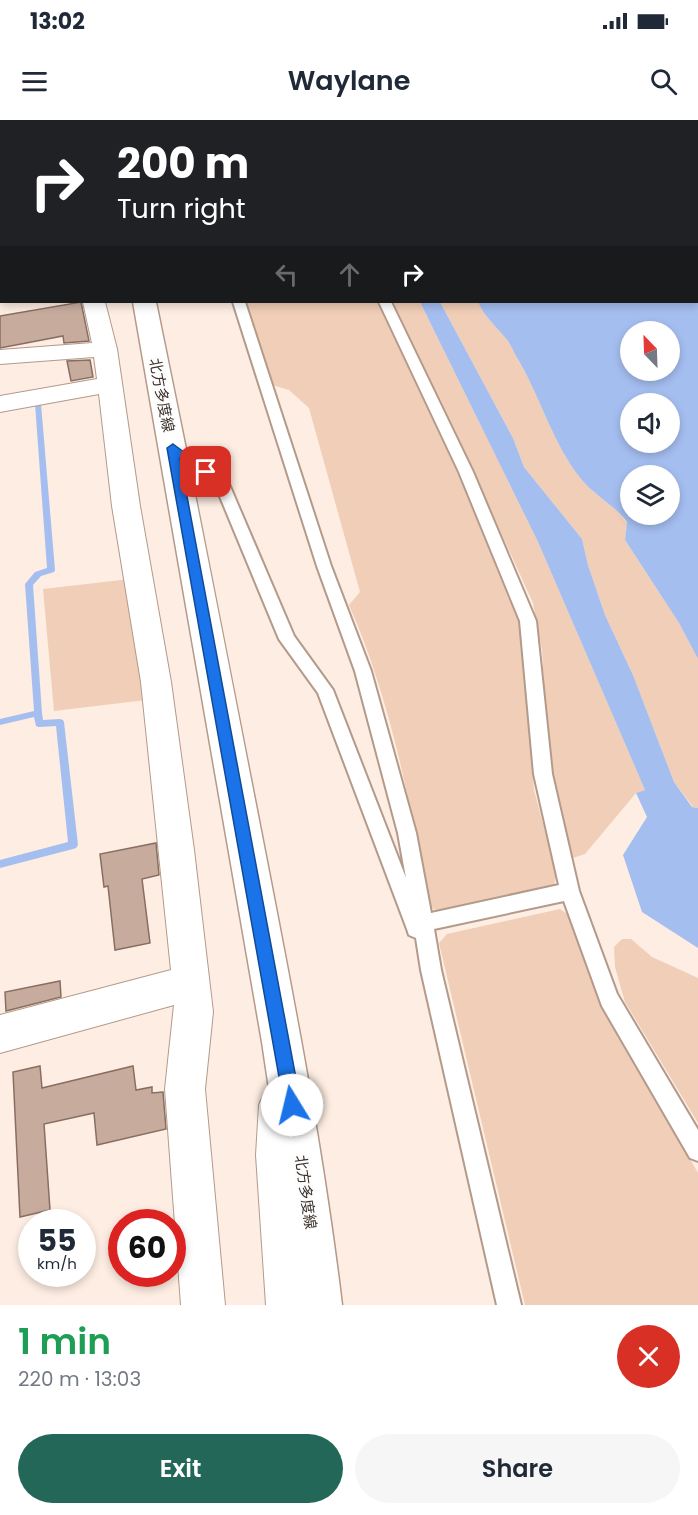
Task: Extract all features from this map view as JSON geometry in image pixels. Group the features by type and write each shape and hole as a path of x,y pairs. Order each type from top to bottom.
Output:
{"main road":[{"name":"北方多度線","path":"144,303 282,1041 306,1189 319,1305"}],"street":[{"path":"94,303 105,349 126,506 165,742 194,1012 185,1089 203,1305"},
{"path":"0,357 105,349"},
{"path":"0,404 110,384"},
{"path":"0,1034 190,982"},
{"path":"282,1041 277,1155 288,1305"}],"lane":[{"path":"239,303 324,566 363,671 407,833 431,970 508,1305"},
{"path":"385,303 466,472 528,621 543,774 570,891 609,999 698,1150"},
{"path":"173,448 222,484 287,639 326,690 431,970"},
{"path":"423,923 570,891"}],"shaded area":[{"path":"244,303 377,303 457,472 518,621 524,647 534,790 556,872 555,882 550,890 442,911 433,909 427,903 397,751 376,676 349,605 360,592 309,408 289,390 272,385"},
{"path":"391,303 420,303 538,542 645,790 636,793 585,854 573,858 549,770 542,650 533,603 472,469"},
{"path":"441,303 478,303 508,341 571,465 581,479 620,515 620,525 627,525 625,540 679,623 698,659 698,808 693,807 674,782 633,675 605,615 582,539 524,467 513,438"},
{"path":"130,579 146,700 54,711 43,589"},
{"path":"560,909 570,916 599,1001 698,1173 698,1305 525,1305 439,943 447,934"},
{"path":"622,939 631,939 652,957 698,978 698,1123 625,1002 615,967 614,947"}],"water":[{"path":"420,303 441,303 513,438 524,467 582,539 605,615 633,675 674,782 692,807 698,808 698,948 642,912 623,855 647,817 636,793 645,790 538,542"},
{"path":"478,303 698,303 698,659 679,623 625,540 627,525 680,525 680,465 620,465 620,514 586,485 571,465 509,343"}],"building":[{"path":"81,303 89,341 64,343 63,336 0,348 0,316"},
{"path":"90,360 93,377 71,381 67,361"},
{"path":"156,843 159,875 142,879 150,943 115,950 108,886 104,887 100,854"},
{"path":"60,981 61,997 6,1011 5,992"},
{"path":"40,1066 42,1088 133,1066 136,1090 152,1087 152,1093 163,1092 166,1129 97,1145 94,1113 44,1124 50,1209 20,1209 13,1072"}],"waterway":[{"path":"38,404 51,570 38,574 29,584 38,713"},
{"path":"0,722 38,713"},
{"path":"0,864 73,845 60,722 39,724 38,713"}],"route":[{"path":"206,472 173,448 292,1105"}]}
